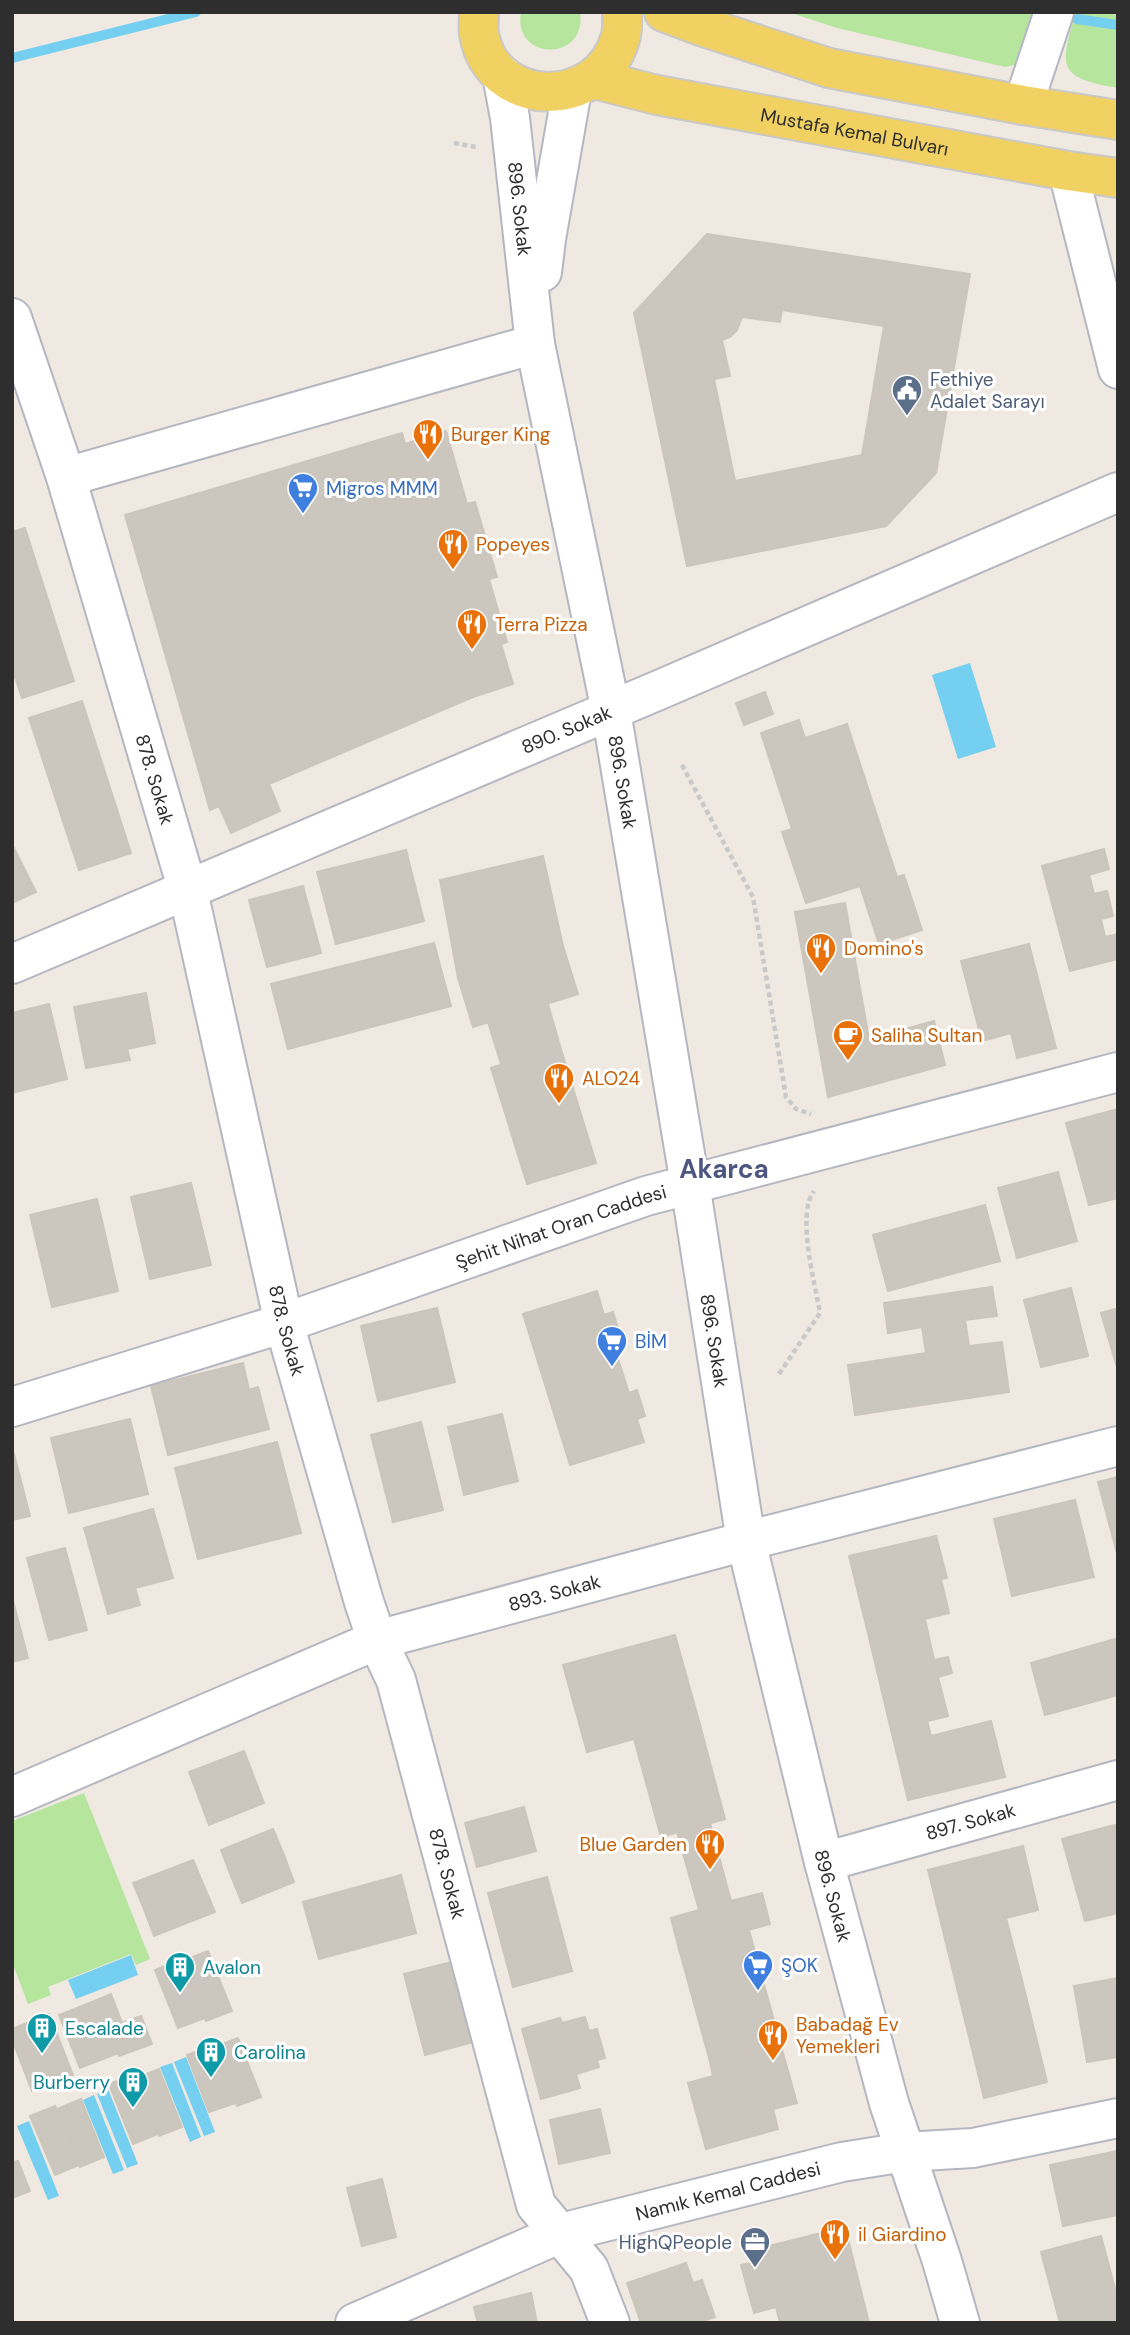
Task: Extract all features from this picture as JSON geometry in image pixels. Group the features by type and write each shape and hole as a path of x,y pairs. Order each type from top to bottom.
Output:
{"main road":[{"path":"583,84 611,61 621,37 622,12"},
{"path":"664,12 829,68 1118,120"},
{"path":"473,19 487,56 502,75"},
{"name":"Mustafa Kemal Bulvarı","path":"502,75 523,88 547,93 583,84 657,95 1118,178"}],"street":[{"path":"1023,105 1054,12"},
{"name":"896. Sokak","path":"502,75 510,118 536,344 611,710 746,1541 824,1862 889,2103 943,2261 960,2323"},
{"name":"896. Sokak","path":"536,344 546,239 583,84"},
{"path":"1068,171 1118,369"},
{"name":"878. Sokak","path":"12,318 66,477 188,891 284,1323 364,1602 377,1640 396,1680 536,2204 589,2269 610,2323"},
{"path":"66,477 536,344"},
{"name":"890. Sokak","path":"12,964 1118,492"},
{"name":"Şehit Nihat Oran Caddesi","path":"12,1407 284,1323 646,1196 1118,1072"},
{"name":"893. Sokak","path":"12,1797 377,1640 746,1541 1118,1446"},
{"name":"897. Sokak","path":"824,1862 1118,1780"},
{"name":"Namık Kemal Caddesi","path":"355,2323 561,2233 842,2162 905,2152 973,2148 1118,2118"}],"path":[{"path":"682,765 753,897 786,1097 796,1109 811,1114"},
{"path":"779,1374 820,1313 805,1221 812,1192 823,1184"}],"green space":[{"path":"521,12 580,12 579,28 573,40 562,47 550,50 538,47 528,40 521,28"},
{"path":"788,12 1037,12 1019,64 1005,67 837,28"},
{"path":"1076,12 1118,12 1118,88 1083,80 1068,67 1067,46"},
{"path":"84,1793 150,1959 136,1965 131,1954 48,1987 51,1995 28,2004 12,1962 12,1821"}],"water":[{"path":"970,663 996,747 958,759 932,675"},
{"path":"131,1955 138,1975 76,1999 68,1980"},
{"path":"186,2057 215,2132 204,2136 174,2062"},
{"path":"172,2063 201,2137 190,2142 160,2067"},
{"path":"108,2089 138,2164 127,2168 97,2094"},
{"path":"94,2095 124,2170 113,2174 83,2100"},
{"path":"29,2121 59,2196 48,2200 17,2126"}],"building":[{"name":"Fethiye Adalet Sarayı","path":"707,234 970,274 936,473 886,526 687,566 634,313","holes":["782,310 884,326 862,455 735,481 714,379 730,376 722,340 737,330 742,317 780,322"]},
{"path":"446,431 467,504 475,502 497,577 489,579 507,642 501,644 513,684 473,697 269,784 280,811 231,833 219,806 210,810 125,515 402,433 405,444"},
{"path":"25,528 74,681 22,698 12,668 12,532"},
{"path":"765,692 773,714 744,725 736,703"},
{"path":"82,701 131,853 79,870 29,718"},
{"path":"799,720 805,738 847,724 897,877 904,875 922,930 879,944 860,886 806,903 782,832 792,829 761,733"},
{"path":"12,844 36,892 12,903"},
{"path":"1104,849 1109,869 1089,875 1094,894 1107,891 1113,916 1101,919 1105,937 1118,934 1118,959 1070,971 1042,866"},
{"path":"406,850 424,921 336,944 317,872"},
{"path":"543,856 563,946 458,978 440,880"},
{"path":"303,886 321,953 267,967 249,900"},
{"path":"845,903 869,1039 934,1021 945,1065 828,1097 795,912"},
{"path":"434,943 451,1006 288,1049 271,984"},
{"path":"1029,944 1056,1048 1017,1058 1011,1033 982,1041 961,961"},
{"path":"563,946 578,994 473,1027 458,978"},
{"path":"146,993 155,1043 127,1049 130,1060 86,1068 74,1007"},
{"path":"49,1004 67,1079 12,1093 12,1013"},
{"path":"548,1004 560,1046 501,1064 488,1022"},
{"path":"560,1046 596,1163 527,1184 491,1068"},
{"path":"1118,1109 1118,1198 1089,1205 1066,1123"},
{"path":"1058,1172 1077,1241 1017,1258 998,1188"},
{"path":"191,1183 211,1265 150,1279 131,1197"},
{"path":"97,1199 118,1291 52,1307 30,1215"},
{"path":"985,1205 1000,1261 888,1291 873,1235"},
{"path":"992,1287 997,1316 965,1320 969,1346 1002,1342 1009,1392 855,1415 848,1365 926,1353 922,1327 888,1333 884,1303"},
{"path":"1071,1288 1088,1356 1041,1367 1024,1300"},
{"path":"597,1291 604,1315 613,1312 621,1338 612,1340 629,1393 637,1390 645,1416 637,1419 644,1442 570,1465 523,1314"},
{"path":"437,1308 455,1382 378,1401 361,1326"},
{"path":"1118,1308 1118,1371 1101,1313"},
{"path":"243,1363 249,1390 258,1387 269,1429 168,1455 151,1386"},
{"path":"502,1414 518,1481 464,1495 448,1427"},
{"path":"130,1419 148,1494 69,1513 51,1438"},
{"path":"421,1422 443,1510 393,1522 371,1435"},
{"path":"277,1442 301,1533 198,1559 175,1468"},
{"path":"14,1454 30,1516 12,1520 12,1455"},
{"path":"1118,1477 1118,1557 1098,1482"},
{"path":"1075,1500 1094,1577 1012,1596 994,1519"},
{"path":"153,1509 173,1578 135,1588 140,1605 108,1614 84,1528"},
{"path":"936,1536 947,1578 941,1579 949,1613 868,1633 849,1556"},
{"path":"65,1548 87,1630 49,1640 27,1558"},
{"path":"12,1597 28,1658 12,1662"},
{"path":"925,1619 934,1660 948,1657 952,1673 938,1677 948,1716 891,1730 868,1633"},
{"path":"675,1635 699,1721 587,1752 563,1665"},
{"path":"1118,1638 1118,1695 1045,1715 1031,1663"},
{"path":"699,1721 725,1819 661,1837 634,1739"},
{"path":"927,1721 931,1736 991,1721 1005,1777 908,1800 891,1730"},
{"path":"244,1751 254,1777 199,1798 189,1772"},
{"path":"254,1777 264,1803 209,1825 199,1798"},
{"path":"524,1807 536,1851 477,1867 465,1823"},
{"path":"710,1823 731,1901 762,1893 770,1924 679,1949 671,1918 699,1910 677,1832"},
{"path":"1118,1824 1118,1913 1085,1921 1062,1839"},
{"path":"273,1829 284,1855 231,1876 221,1850"},
{"path":"1023,1846 1038,1910 1006,1918 1021,1976 958,1992 928,1870"},
{"path":"284,1855 294,1882 242,1903 231,1876"},
{"path":"193,1860 204,1886 144,1909 133,1883"},
{"path":"401,1875 416,1933 319,1959 303,1902"},
{"path":"547,1877 572,1971 513,1987 488,1893"},
{"path":"204,1886 215,1912 154,1936 144,1909"},
{"path":"749,1930 779,2039 709,2058 679,1949"},
{"path":"208,1951 232,2011 206,2021 182,1961"},
{"name":"Avalon","path":"181,1959 205,2018 178,2028 155,1970"},
{"path":"452,1962 473,2042 425,2055 404,1974"},
{"path":"1021,1976 1047,2082 984,2098 958,1992"},
{"path":"1118,1978 1118,2057 1087,2062 1074,1986"},
{"path":"111,1994 122,2023 141,2016 152,2044 98,2061 77,2008"},
{"path":"77,2008 98,2061 80,2068 59,2015"},
{"name":"Escalade","path":"49,2014 73,2075 32,2091 12,2039 12,2029"},
{"path":"585,2017 589,2031 597,2029 605,2058 597,2060 599,2067 576,2074 580,2088 541,2099 522,2029 560,2018 562,2023"},
{"path":"238,2038 261,2097 237,2106 214,2047"},
{"path":"779,2039 797,2103 773,2109 778,2129 706,2149 688,2083 713,2076 709,2058"},
{"name":"Carolina","path":"213,2045 236,2103 209,2112 187,2055"},
{"path":"159,2069 182,2127 159,2136 136,2078"},
{"name":"Burberry","path":"134,2075 158,2134 133,2144 109,2084"},
{"path":"81,2099 104,2157 80,2167 57,2109"},
{"path":"55,2106 79,2165 55,2175 30,2116"},
{"path":"600,2109 610,2153 559,2164 550,2120"},
{"path":"1117,2151 1118,2215 1063,2226 1050,2165"},
{"path":"12,2159 14,2162 18,2161 30,2191 12,2198"},
{"path":"382,2179 396,2237 362,2246 347,2188"},
{"path":"845,2227 869,2323 780,2323 776,2307 754,2313 741,2265 764,2260 761,2248"},
{"path":"1101,2236 1118,2300 1118,2323 1060,2323 1041,2252"},
{"path":"686,2263 693,2283 702,2280 715,2317 697,2323 641,2323 627,2283"},
{"path":"531,2293 537,2323 478,2323 474,2307"}],"waterway":[{"path":"12,58 196,12"},
{"path":"1077,19 1118,25"}],"place":[{"name":"Fethiye Adalet Sarayı","path":"907,417"},
{"name":"Burger King","path":"428,461"},
{"name":"Migros MMM","path":"303,515"},
{"name":"Popeyes","path":"453,571"},
{"name":"Terra Pizza","path":"472,651"},
{"name":"Domino's","path":"821,975"},
{"name":"Saliha Sultan","path":"848,1062"},
{"name":"ALO24","path":"559,1105"},
{"name":"BİM","path":"612,1368"},
{"name":"Blue Garden","path":"710,1871"},
{"name":"ŞOK","path":"758,1992"},
{"name":"Avalon","path":"180,1994"},
{"name":"Escalade","path":"42,2055"},
{"name":"Babadağ Ev Yemekleri","path":"773,2062"},
{"name":"Carolina","path":"211,2079"},
{"name":"Burberry","path":"133,2109"},
{"name":"il Giardino","path":"835,2261"},
{"name":"HighQPeople","path":"755,2269"}],"district":[{"name":"Akarca","path":"724,1169"}]}
